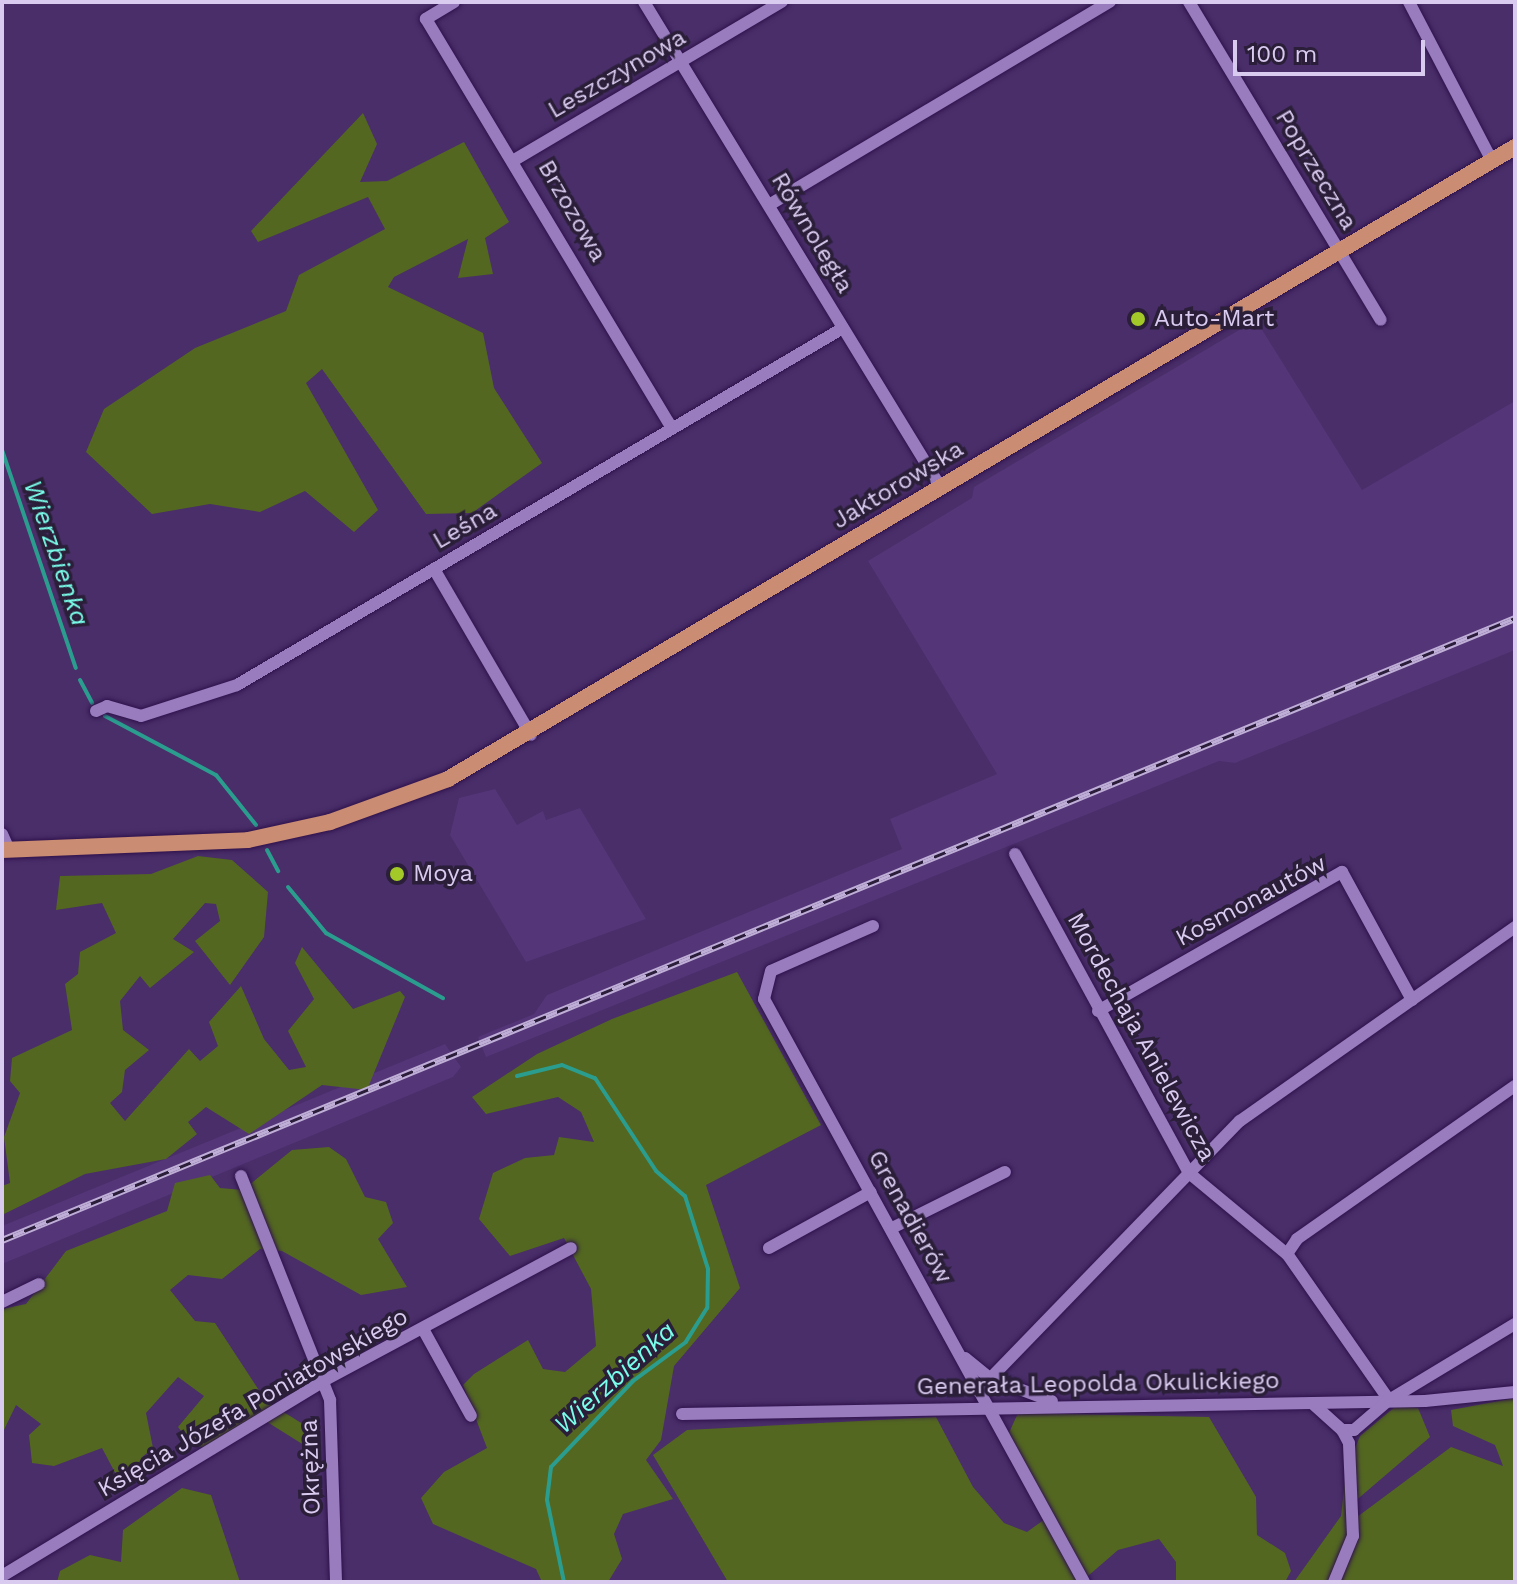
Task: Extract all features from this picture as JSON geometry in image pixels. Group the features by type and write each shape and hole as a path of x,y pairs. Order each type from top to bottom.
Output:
{"main road":[{"name":"Jaktorowska","path":"4,845 201,846 291,833 411,795 531,735 1515,147"}],"street":[{"name":"Brzozowa","path":"454,2 426,19 516,159 672,429"},
{"name":"Równoległa","path":"644,2 941,488"},
{"name":"Leszczynowa","path":"516,159 782,2"},
{"path":"769,205 1110,2"},
{"name":"Poprzeczna","path":"1189,2 1381,320"},
{"path":"1409,2 1492,161"},
{"name":"Leśna","path":"96,711 107,706 141,716 237,685 843,328"},
{"path":"434,569 531,735"},
{"name":"Mordechaja Anielewicza","path":"1015,854 1189,1173 1287,1254 1389,1400"},
{"name":"Kosmonautów","path":"1098,1011 1342,872 1412,1000"},
{"name":"Grenadierów","path":"873,926 771,971 763,984 764,999 1084,1582"},
{"path":"978,1391 1240,1121 1515,927"},
{"path":"1287,1254 1297,1239 1515,1086"},
{"path":"892,1228 1005,1172"},
{"name":"Okrężna","path":"241,1176 325,1380 336,1582"},
{"path":"769,1248 871,1192"},
{"name":"Księcia Józefa Poniatowskiego","path":"2,1576 325,1380 571,1248"},
{"path":"2,1302 39,1284"},
{"path":"1342,1430 1354,1430 1389,1400 1515,1324"},
{"path":"423,1329 471,1416"},
{"path":"961,1355 990,1378 1066,1404"},
{"name":"Generała Leopolda Okulickiego","path":"682,1414 1066,1404 1312,1403 1515,1392"},
{"path":"1312,1403 1342,1430 1349,1443 1353,1536 1334,1582"}],"shaded area":[{"path":"1256,320 1362,490 1515,401 1515,650 1235,763 1219,761 486,1057 478,1037 534,1014 547,995 902,849 890,819 997,774 868,561 972,498 974,487"},
{"path":"495,789 517,825 543,811 546,820 580,808 646,919 526,962 450,835 459,798"},
{"path":"445,1044 461,1067 453,1077 2,1264 2,1226"}],"green space":[{"path":"363,113 377,144 360,182 387,181 464,142 509,222 485,238 493,274 458,278 468,239 394,277 388,287 483,333 494,388 542,463 472,513 426,514 322,369 306,383 378,510 354,532 305,491 260,512 210,504 152,514 86,452 104,409 195,348 286,311 299,275 385,229 368,197 258,242 251,231"},
{"path":"198,856 232,860 268,892 264,937 230,985 195,941 220,921 216,904 205,903 173,939 194,952 150,988 140,976 120,1001 123,1030 149,1050 125,1070 122,1092 110,1103 125,1121 189,1049 200,1061 218,1046 209,1022 241,986 264,1039 289,1070 306,1067 288,1031 314,999 295,963 302,947 353,1009 400,991 405,997 367,1090 322,1085 249,1134 206,1107 188,1122 197,1134 166,1159 85,1174 2,1215 2,1186 10,1183 4,1137 20,1093 10,1081 12,1058 72,1030 65,984 78,974 80,952 116,933 102,903 56,910 60,876 151,874"},
{"path":"737,972 821,1125 706,1185 740,1288 674,1366 661,1440 646,1460 673,1499 623,1514 614,1534 622,1559 608,1582 542,1582 536,1569 433,1524 421,1498 444,1472 487,1448 463,1385 474,1374 528,1340 543,1369 565,1372 596,1346 591,1289 564,1238 510,1256 479,1219 493,1173 525,1158 554,1155 559,1137 594,1142 581,1112 558,1097 486,1114 472,1097 537,1054 612,1019"},
{"path":"329,1147 346,1159 365,1197 386,1202 393,1223 378,1239 407,1287 361,1295 282,1251 260,1249 222,1279 188,1275 170,1290 195,1321 215,1323 266,1401 314,1431 307,1447 264,1420 216,1448 193,1446 178,1427 204,1396 178,1377 146,1413 153,1448 141,1458 138,1480 121,1484 102,1448 54,1466 32,1463 29,1435 41,1424 16,1405 2,1434 2,1309 26,1304 66,1251 167,1211 175,1183 210,1175 220,1188 243,1190 292,1150"},
{"path":"1515,1398 1515,1582 1294,1582 1341,1516 1346,1471 1360,1436 1396,1406 1418,1408 1430,1437 1346,1509 1349,1523 1451,1447 1503,1466 1495,1445 1453,1426 1451,1410"},
{"path":"1018,1413 1209,1417 1256,1497 1257,1535 1285,1553 1291,1571 1285,1582 1176,1582 1176,1562 1159,1539 1118,1550 1081,1582 728,1582 653,1455 687,1430 936,1417 973,1487 1004,1523 1027,1532 1045,1519 1008,1435"},
{"path":"182,1488 211,1495 240,1582 57,1582 60,1571 90,1555 121,1562 123,1530"}],"waterway":[{"name":"Wierzbienka","path":"2,450 76,668"},
{"name":"Wierzbienka","path":"80,680 92,703"},
{"name":"Wierzbienka","path":"105,716 216,775 256,825"},
{"name":"Wierzbienka","path":"267,850 278,871"},
{"name":"Wierzbienka","path":"288,887 326,933 443,998"},
{"name":"Wierzbienka","path":"517,1076 562,1065 595,1078 656,1171 685,1196 708,1269 707,1308 686,1342 633,1381 551,1467 547,1500 564,1582"}],"railway":[{"path":"2,1240 1515,618"}],"place":[{"name":"Auto-Mart","path":"1138,319"},
{"name":"Moya","path":"397,874"}]}
